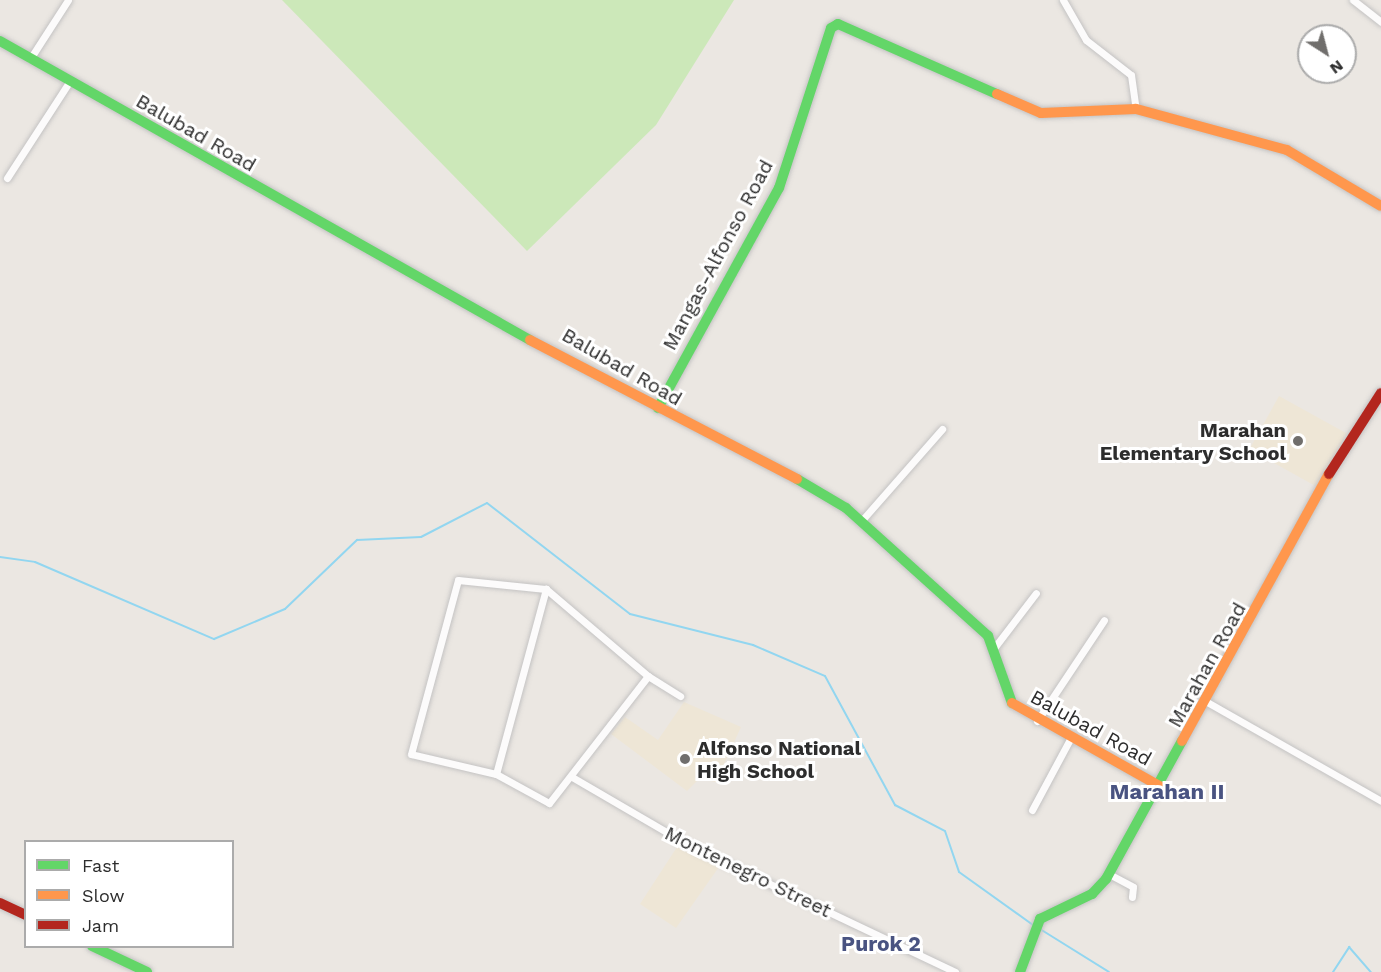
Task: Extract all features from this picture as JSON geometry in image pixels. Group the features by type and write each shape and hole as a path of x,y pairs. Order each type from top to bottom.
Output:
{"street":[{"path":"30,59 68,0"},
{"path":"1064,0 1086,40 1131,75 1136,108"},
{"path":"1353,0 1381,22"},
{"name":"Mangas-Alfonso Road","path":"658,408 778,188 831,28 838,24 905,51 1041,113 1136,108 1287,150 1381,206"},
{"name":"Balubad Road","path":"0,41 427,285 658,408 752,453 863,519 978,624 994,648 1008,700 1037,721 1161,787"},
{"path":"7,178 69,82"},
{"name":"Marahan Road","path":"1020,972 1036,925 1044,915 1092,894 1109,874 1161,787 1340,454 1381,393"},
{"path":"863,519 942,429"},
{"path":"648,676 572,777 544,803 496,774 411,754 458,580 546,589 648,676 680,696"},
{"path":"496,774 546,589"},
{"path":"994,648 1036,593"},
{"path":"1037,721 1104,620"},
{"path":"1207,702 1381,801"},
{"path":"1032,810 1070,738"},
{"name":"Montenegro Street","path":"572,777 607,802 955,972"},
{"path":"1109,874 1134,888 1132,897"},
{"path":"0,903 24,914"},
{"path":"96,948 147,972"}],"shaded area":[{"name":"Marahan Elementary School","path":"1279,396 1346,433 1317,487 1249,449"},
{"name":"Alfonso National High School","path":"684,702 741,727 716,782 699,779 687,791 611,734 625,717 658,740"},
{"path":"679,844 721,864 676,928 640,904"}],"green space":[{"path":"282,0 734,0 656,125 527,251"}],"waterway":[{"path":"0,557 35,562 214,639 285,609 357,540 421,537 487,503 630,614 753,645 825,676 895,805 945,831 959,872 1033,925"},
{"path":"1040,929 1109,972"},
{"path":"1333,972 1349,947 1371,972"}],"traffic: fast":[{"path":"658,408 779,188 831,28 838,24 997,94"},
{"path":"0,41 530,340"},
{"path":"797,479 846,508 988,636 1012,703"},
{"path":"1020,972 1040,919 1092,894 1106,879 1182,741"},
{"path":"96,948 147,972"}],"traffic: slow":[{"path":"997,94 1041,113 1136,109 1287,150 1381,206"},
{"path":"530,340 797,479"},
{"path":"1182,741 1329,474"},
{"path":"1012,703 1161,787"}],"traffic: jam":[{"path":"1329,474 1381,393"},
{"path":"0,903 24,914"}],"place":[{"name":"Marahan Elementary School","path":"1298,441"},
{"name":"Alfonso National High School","path":"685,759"}],"district":[{"name":"Marahan II","path":"1167,792"},
{"name":"Purok 2","path":"881,944"}]}
